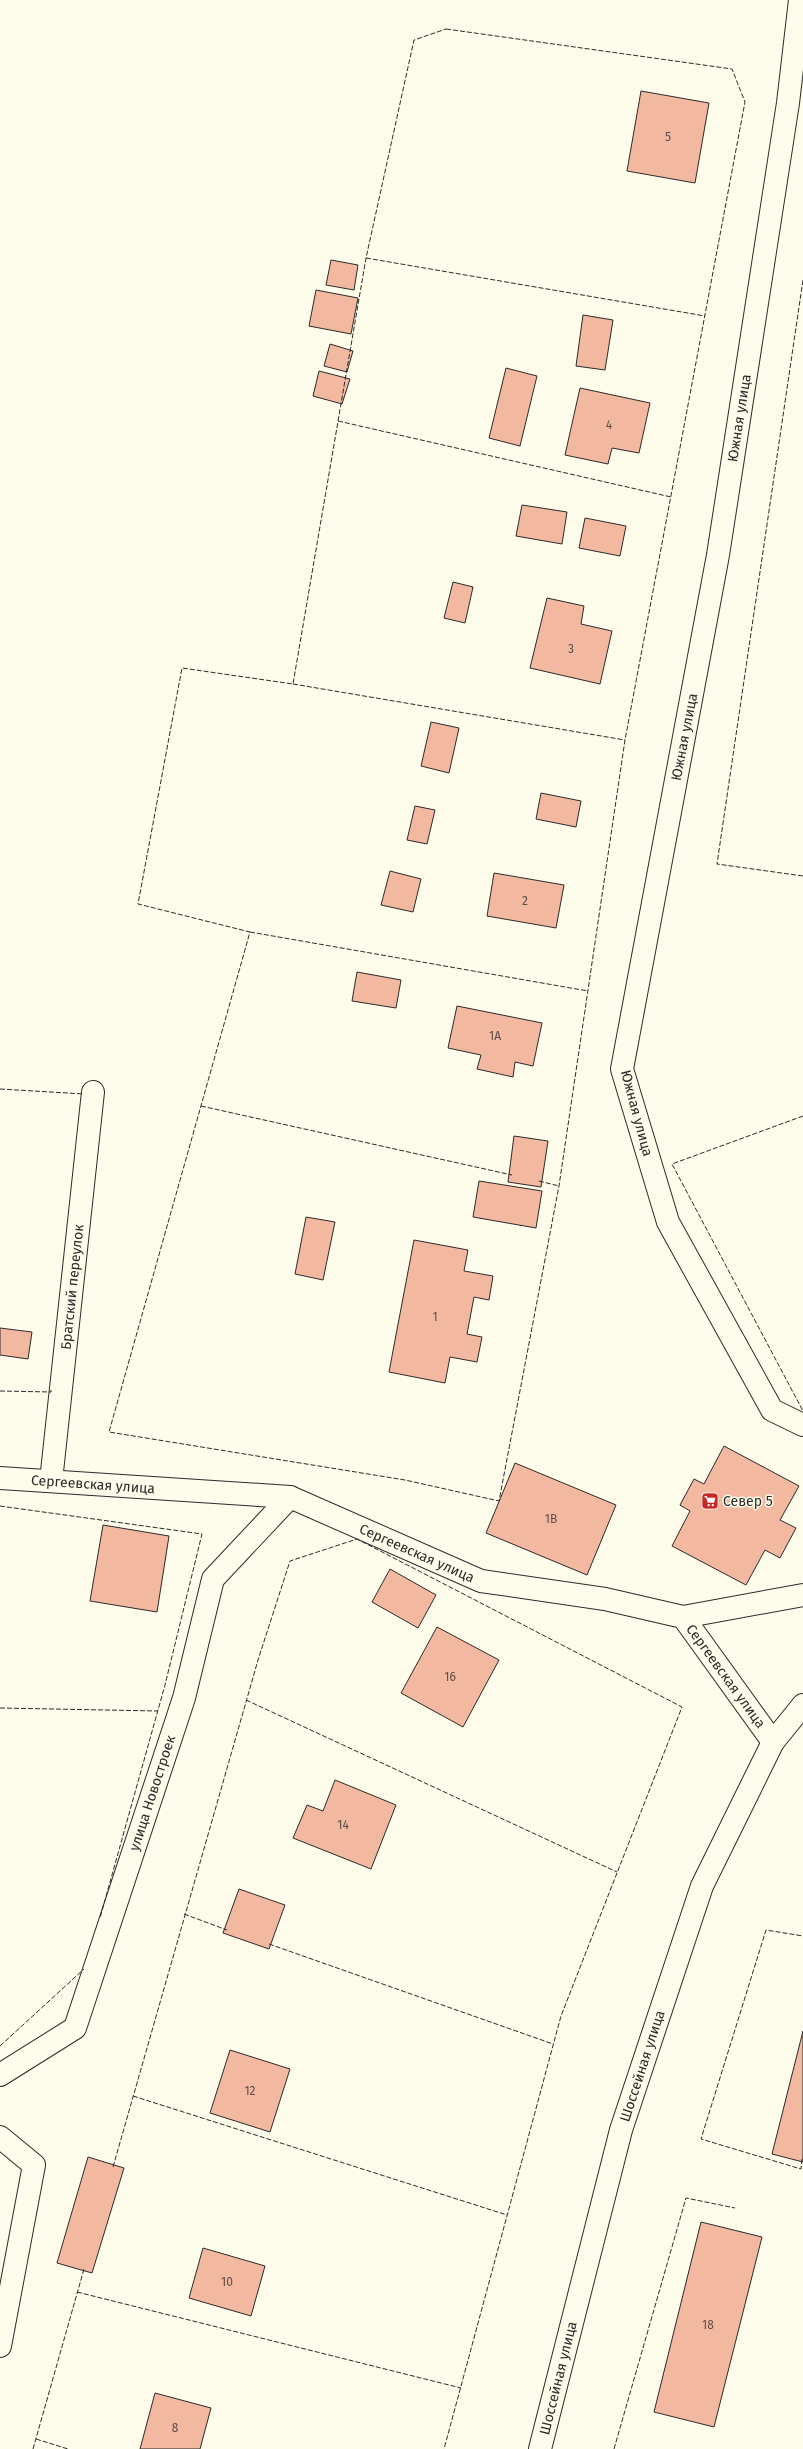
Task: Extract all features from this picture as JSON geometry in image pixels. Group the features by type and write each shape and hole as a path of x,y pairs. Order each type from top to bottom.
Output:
{"street":[{"name":"Южная улица","path":"800,0 788,104 718,556 622,1069 668,1222 772,1410 803,1425"},
{"name":"Братский переулок","path":"51,1481 93,1092"},
{"name":"Сергеевская улица","path":"0,1478 290,1497 481,1580 605,1599 683,1617 773,1742"},
{"name":"улица Новостроек","path":"0,2075 75,2028 184,1698 213,1579 290,1497"},
{"path":"683,1617 803,1595"},
{"name":"Шоссейная улица","path":"540,2449 621,2130 699,1893 773,1742 803,1705"},
{"path":"0,2137 34,2164 0,2346"}],"building":[{"path":"641,91 709,103 695,183 627,171"},
{"path":"331,260 358,265 354,290 326,285"},
{"path":"316,290 358,298 351,334 309,326"},
{"path":"583,315 613,320 605,370 576,366"},
{"path":"330,344 353,351 347,372 324,366"},
{"path":"506,368 537,376 520,446 489,438"},
{"path":"319,371 350,379 342,404 313,396"},
{"path":"580,388 650,403 639,453 612,448 608,464 565,455"},
{"path":"522,505 567,512 562,544 516,536"},
{"path":"585,518 626,526 620,556 579,548"},
{"path":"453,582 473,587 465,623 444,618"},
{"path":"547,598 584,606 581,624 612,631 600,684 530,668"},
{"path":"431,722 459,728 449,773 421,766"},
{"path":"541,793 581,801 576,827 536,819"},
{"path":"415,806 435,810 427,844 407,840"},
{"path":"390,871 421,879 413,912 381,905"},
{"path":"494,873 564,885 556,928 487,916"},
{"path":"357,972 401,980 396,1008 352,1001"},
{"path":"457,1006 542,1023 533,1066 515,1062 513,1077 477,1069 481,1055 448,1048"},
{"path":"514,1136 548,1141 541,1187 508,1182"},
{"path":"479,1181 542,1191 536,1228 473,1217"},
{"path":"306,1217 335,1222 323,1280 295,1274"},
{"path":"414,1240 468,1250 464,1271 493,1276 489,1300 474,1297 467,1334 482,1337 477,1362 450,1357 445,1383 389,1372"},
{"path":"0,1328 32,1332 28,1359 0,1355"},
{"path":"724,1446 799,1486 780,1520 796,1528 780,1558 765,1550 746,1585 672,1546 690,1511 680,1505 694,1479 704,1484"},
{"path":"515,1463 616,1505 587,1575 486,1533"},
{"path":"103,1525 169,1536 157,1612 90,1601"},
{"path":"390,1569 436,1595 418,1628 372,1602"},
{"path":"437,1627 499,1660 463,1727 401,1693"},
{"path":"335,1780 396,1805 371,1869 293,1838 307,1805 323,1811"},
{"path":"239,1889 285,1905 269,1949 223,1933"},
{"path":"803,2031 803,2162 772,2154"},
{"path":"230,2050 290,2069 270,2132 210,2113"},
{"path":"88,2157 124,2168 92,2273 57,2263"},
{"path":"701,2222 762,2237 714,2427 654,2412"},
{"path":"203,2248 265,2266 251,2316 189,2298"},
{"path":"155,2393 211,2408 200,2449 140,2449"}],"fence":[{"path":"446,29 732,69 745,102 625,740 559,1186 499,1501 405,1480 109,1432 250,932 138,904 182,668 293,684 366,258 414,40 446,29"},
{"path":"366,258 705,316"},
{"path":"803,280 717,864 803,876"},
{"path":"338,421 671,497"},
{"path":"293,684 625,740"},
{"path":"250,932 588,991"},
{"path":"0,1089 84,1094"},
{"path":"201,1106 512,1175"},
{"path":"803,1116 672,1164 803,1411"},
{"path":"539,1181 559,1186"},
{"path":"0,1391 51,1392 51,1390"},
{"path":"0,1506 202,1534 165,1685 100,1918"},
{"path":"113,2167 258,1660 290,1561 357,1539 682,1707 561,2016 444,2449"},
{"path":"246,1700 617,1872"},
{"path":"0,1708 158,1711"},
{"path":"184,1914 227,1930"},
{"path":"802,2159 801,2169 701,2139 766,1930 803,1936"},
{"path":"269,1944 553,2044"},
{"path":"0,2046 84,1969"},
{"path":"133,2096 507,2215"},
{"path":"614,2449 686,2198 735,2208"},
{"path":"33,2449 84,2269"},
{"path":"77,2292 461,2388"},
{"path":"36,2439 68,2449"}],"place":[{"name":"Север 5","path":"710,1501"}]}
